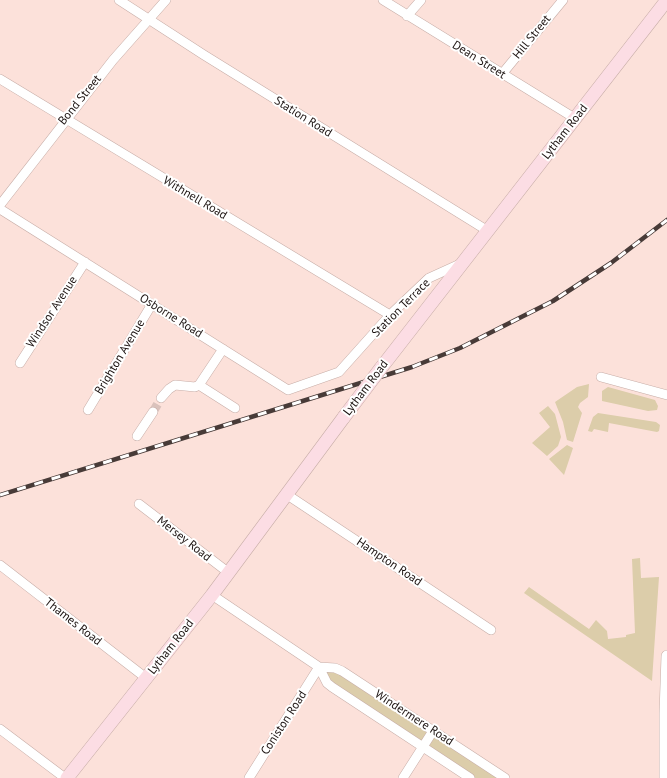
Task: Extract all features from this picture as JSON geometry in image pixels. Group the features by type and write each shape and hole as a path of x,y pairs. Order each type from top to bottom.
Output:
{"main road":[{"name":"Lytham Road","path":"66,778 229,573 344,417 667,0"}],"street":[{"name":"Station Road","path":"119,0 488,232"},
{"name":"Bond Street","path":"0,204 112,60 150,20 166,0"},
{"name":"Dean Street","path":"383,0 576,119"},
{"path":"407,16 420,0"},
{"name":"Hill Street","path":"502,74 563,0"},
{"name":"Withnell Road","path":"0,79 65,120 390,315"},
{"name":"Osborne Road","path":"0,209 288,390 339,372 347,365"},
{"name":"Windsor Avenue","path":"20,363 85,262"},
{"name":"Station Terrace","path":"347,365 390,315 429,278 463,263"},
{"name":"Brighton Avenue","path":"88,410 152,304"},
{"path":"161,398 169,389 175,386 195,387 199,385 223,349"},
{"path":"600,377 667,395"},
{"path":"199,385 235,408"},
{"path":"137,436 153,412"},
{"name":"Hampton Road","path":"286,494 491,630"},
{"name":"Mersey Road","path":"139,504 229,573"},
{"name":"Thames Road","path":"0,565 146,678"},
{"name":"Windermere Road","path":"212,595 319,667 327,683 332,687 470,778"},
{"path":"665,778 667,656"},
{"name":"Windermere Road","path":"319,667 335,668 342,671 505,778"},
{"name":"Coniston Road","path":"249,778 319,667"},
{"path":"0,729 66,778"},
{"path":"403,778 433,731"}],"shaded area":[{"path":"589,384 588,397 580,403 578,407 582,413 573,442 567,440 563,422 555,402 577,387"},
{"path":"608,387 655,400 658,406 657,410 648,411 602,401 602,391"},
{"path":"548,406 555,414 561,437 558,446 547,456 532,443 550,427 539,413"},
{"path":"598,413 656,422 660,425 659,431 657,432 609,423 608,432 594,429 592,432 588,431 593,417"},
{"path":"567,445 573,448 564,475 549,459"},
{"path":"640,558 641,578 659,577 652,681 524,593 529,587 589,629 596,620 607,631 608,639 626,637 626,635 635,633 632,559"},
{"path":"319,667 331,667 505,778 470,778 332,687"}],"tunnel":[{"path":"153,412 161,398"}],"railway":[{"path":"0,495 412,367 460,348 553,301 611,263 667,220"}]}
